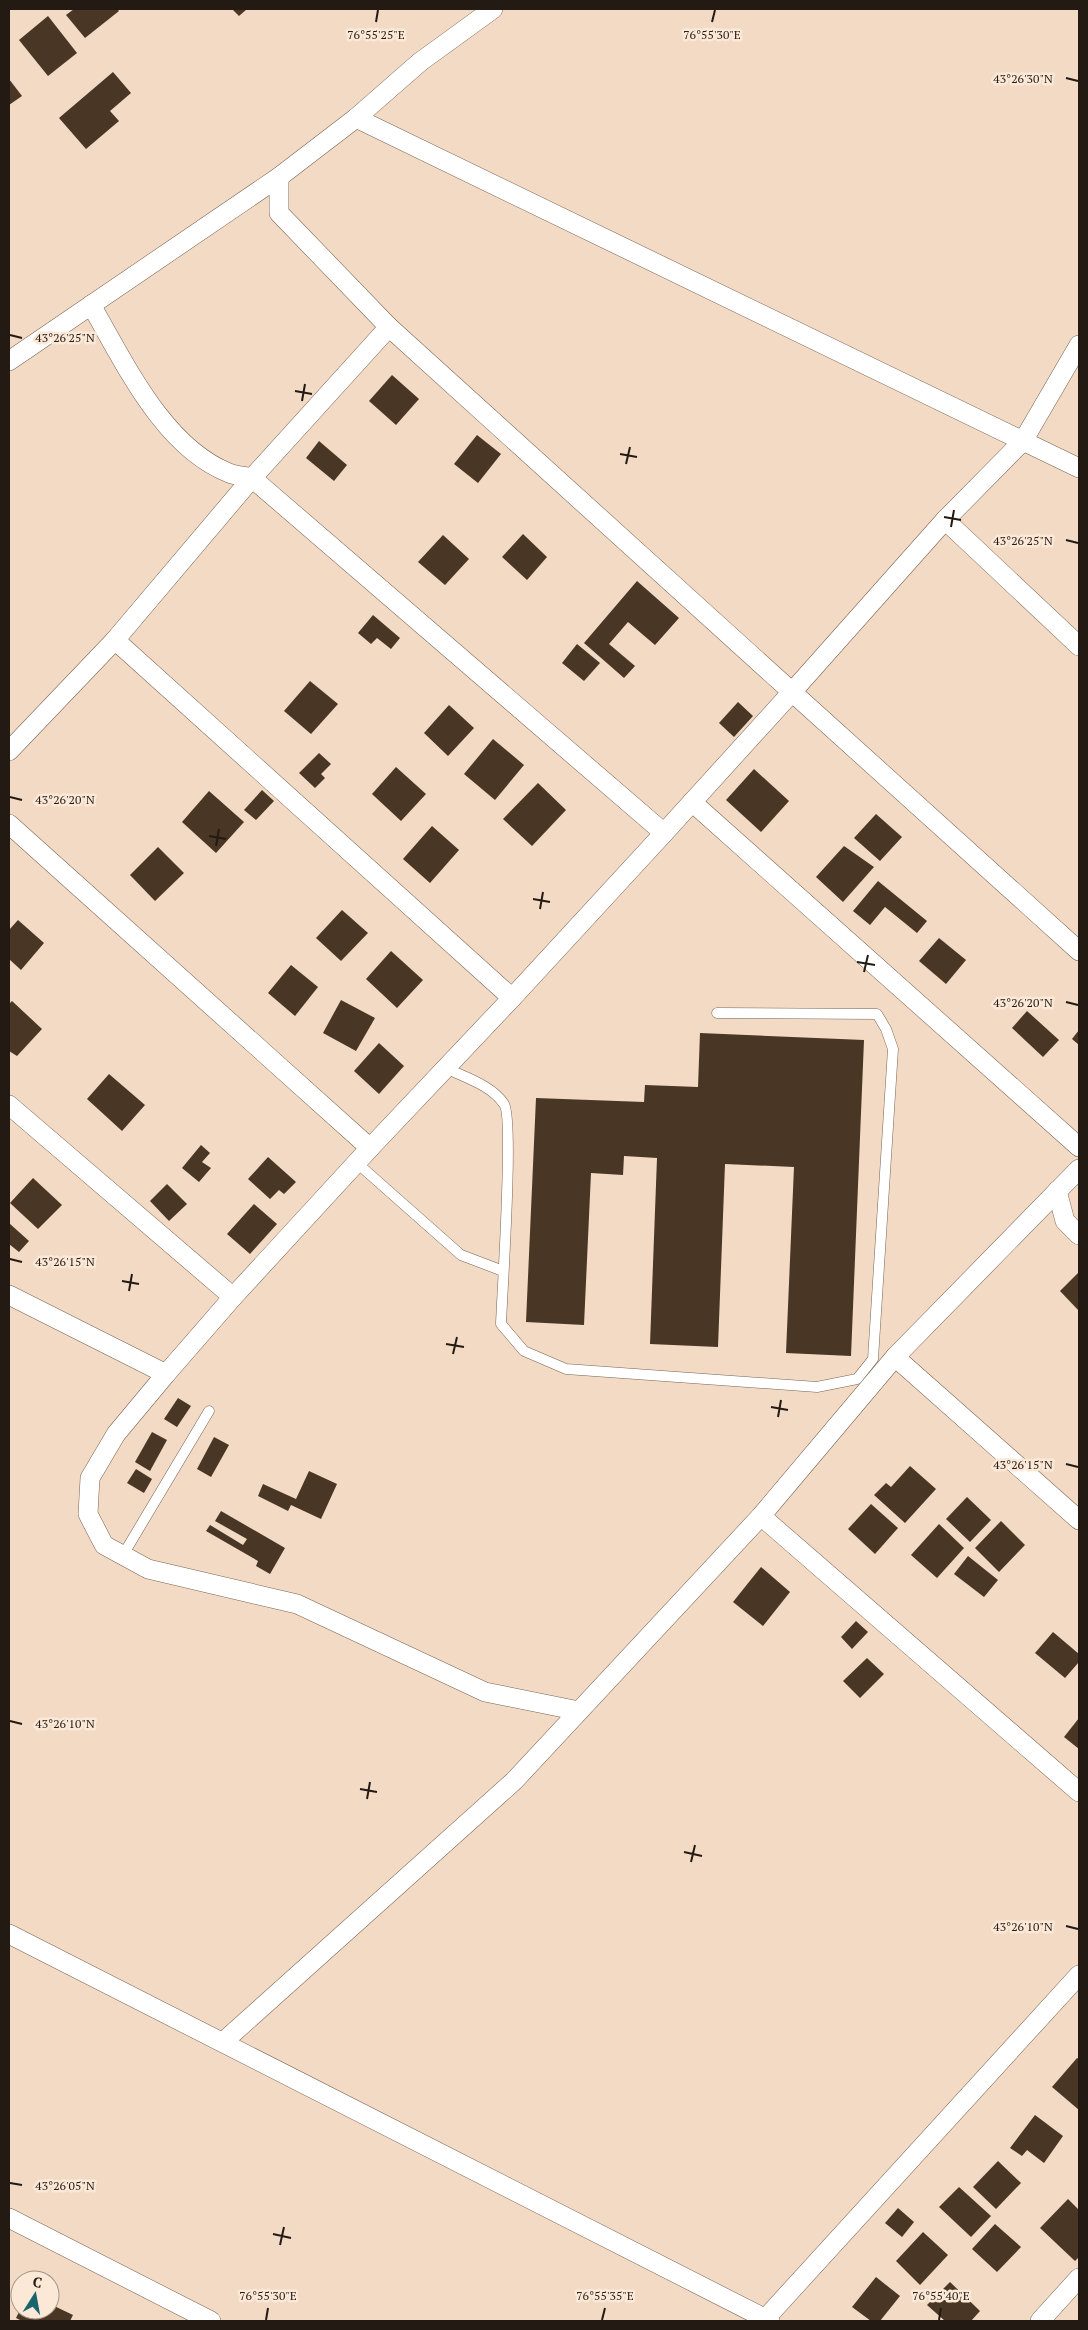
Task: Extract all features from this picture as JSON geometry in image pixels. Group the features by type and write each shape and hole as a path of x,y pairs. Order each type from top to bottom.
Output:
{"street":[{"path":"9,361 279,177 356,118 420,62 493,9"},
{"path":"356,118 1079,468"},
{"path":"279,177 279,213 389,327 1079,952"},
{"path":"92,305 163,422 198,454 230,473 252,478 664,833"},
{"path":"9,751 115,640 252,478 389,327"},
{"path":"580,1711 485,1692 297,1604 148,1570 104,1545 88,1514 90,1478 116,1434 233,1297 664,833 946,520 1023,441 1079,345"},
{"path":"946,520 1079,646"},
{"path":"115,640 512,998"},
{"path":"692,802 1079,1147"},
{"path":"9,824 370,1148"},
{"path":"9,1105 233,1297"},
{"path":"223,2042 514,1781 760,1516 895,1357 1079,1169"},
{"path":"1057,1191 1065,1221 1079,1235"},
{"path":"9,1295 166,1374"},
{"path":"895,1357 1079,1520"},
{"path":"760,1516 1079,1792"},
{"path":"9,1934 767,2320 1079,1975"},
{"path":"9,2218 211,2321"},
{"path":"1040,2321 1079,2278"}],"lane":[{"path":"446,1068 490,1089 505,1105 508,1138 501,1324 524,1352 566,1369 817,1387 857,1379 873,1359 893,1049 886,1029 877,1014 718,1013"},
{"path":"357,1162 461,1255 503,1271"},
{"path":"123,1555 210,1411"}],"building":[{"path":"74,9 117,9 119,11 85,38 66,15"},
{"path":"232,9 247,9 239,16"},
{"path":"48,16 77,53 48,76 19,40"},
{"path":"113,72 131,93 110,111 119,121 86,149 59,118"},
{"path":"9,79 22,96 9,105"},
{"path":"392,375 419,399 396,425 369,401"},
{"path":"477,435 501,454 478,483 454,464"},
{"path":"319,441 347,465 334,481 306,458"},
{"path":"523,534 547,557 527,580 502,557"},
{"path":"443,535 469,559 445,585 418,562"},
{"path":"637,581 679,618 655,645 628,622 609,644 635,666 624,678 584,643"},
{"path":"373,615 400,638 391,649 377,638 371,644 358,633"},
{"path":"577,644 600,663 584,681 562,663"},
{"path":"310,681 338,704 311,734 284,711"},
{"path":"738,702 753,716 734,737 719,723"},
{"path":"449,705 474,728 448,756 424,733"},
{"path":"493,739 524,765 495,800 464,774"},
{"path":"319,753 331,764 321,774 325,778 315,788 299,773"},
{"path":"396,767 426,794 401,821 372,794"},
{"path":"754,769 789,801 761,832 726,800"},
{"path":"538,783 566,810 532,846 503,819"},
{"path":"262,790 274,801 256,820 244,810"},
{"path":"209,791 244,822 216,853 182,822"},
{"path":"876,814 902,837 880,861 854,838"},
{"path":"432,826 459,850 430,883 403,859"},
{"path":"844,846 874,867 843,902 816,877"},
{"path":"158,847 184,873 155,901 130,875"},
{"path":"878,881 927,921 917,933 885,907 870,925 853,911"},
{"path":"342,910 368,933 341,961 316,938"},
{"path":"18,920 44,943 21,970 9,959 9,930"},
{"path":"939,938 966,960 946,984 919,961"},
{"path":"391,951 423,980 397,1008 366,979"},
{"path":"291,965 318,987 295,1016 268,993"},
{"path":"341,1000 375,1018 356,1051 323,1033"},
{"path":"12,1001 42,1029 17,1056 9,1051 9,1004"},
{"path":"1027,1011 1059,1040 1043,1057 1012,1028"},
{"path":"1079,1030 1079,1045 1072,1039"},
{"path":"700,1033 864,1040 851,1356 786,1353 794,1167 725,1164 718,1347 650,1344 657,1158 624,1156 623,1175 591,1173 584,1325 526,1322 536,1098 644,1102 645,1085 698,1087"},
{"path":"379,1043 404,1066 379,1094 354,1071"},
{"path":"109,1074 145,1105 122,1131 87,1099"},
{"path":"201,1145 210,1153 202,1162 211,1168 199,1182 182,1168"},
{"path":"268,1157 296,1182 284,1194 279,1190 270,1199 248,1179"},
{"path":"33,1178 62,1205 38,1229 10,1203"},
{"path":"167,1184 187,1204 169,1221 150,1201"},
{"path":"254,1204 277,1224 250,1254 227,1234"},
{"path":"9,1223 29,1241 19,1252 9,1244"},
{"path":"1079,1272 1079,1311 1060,1291"},
{"path":"178,1398 191,1406 177,1427 164,1419"},
{"path":"152,1432 167,1440 150,1471 135,1462"},
{"path":"214,1437 229,1445 211,1477 197,1469"},
{"path":"910,1466 936,1489 905,1523 874,1495 886,1483 891,1487"},
{"path":"136,1469 152,1479 144,1493 127,1483"},
{"path":"309,1471 337,1484 321,1519 291,1505 288,1511 258,1496 263,1484 296,1499"},
{"path":"967,1497 991,1520 970,1542 946,1519"},
{"path":"871,1504 898,1528 875,1554 848,1529"},
{"path":"221,1511 285,1548 270,1574 256,1566 258,1561 206,1531 210,1525 243,1545 247,1539 215,1521"},
{"path":"1001,1521 1025,1545 999,1572 975,1548"},
{"path":"939,1524 964,1548 937,1578 911,1555"},
{"path":"968,1556 998,1580 984,1597 954,1574"},
{"path":"761,1567 790,1592 763,1626 733,1602"},
{"path":"856,1621 868,1632 852,1649 841,1637"},
{"path":"1053,1632 1079,1654 1079,1662 1065,1678 1035,1653"},
{"path":"867,1658 884,1674 860,1698 843,1681"},
{"path":"1079,1718 1079,1749 1064,1737"},
{"path":"1077,2058 1079,2059 1079,2110 1052,2087"},
{"path":"1035,2115 1063,2136 1044,2163 1027,2150 1022,2156 1010,2148"},
{"path":"998,2161 1021,2183 996,2209 973,2187"},
{"path":"959,2187 991,2216 971,2237 939,2207"},
{"path":"1068,2199 1079,2210 1079,2257 1075,2261 1040,2228"},
{"path":"898,2208 914,2222 902,2237 885,2223"},
{"path":"995,2224 1021,2247 997,2272 972,2249"},
{"path":"923,2232 948,2255 920,2285 896,2261"},
{"path":"876,2277 900,2296 880,2321 871,2321 852,2307"},
{"path":"950,2282 980,2311 971,2321 945,2321 927,2305"},
{"path":"60,2309 73,2315 70,2321 20,2320 60,2320"}]}
